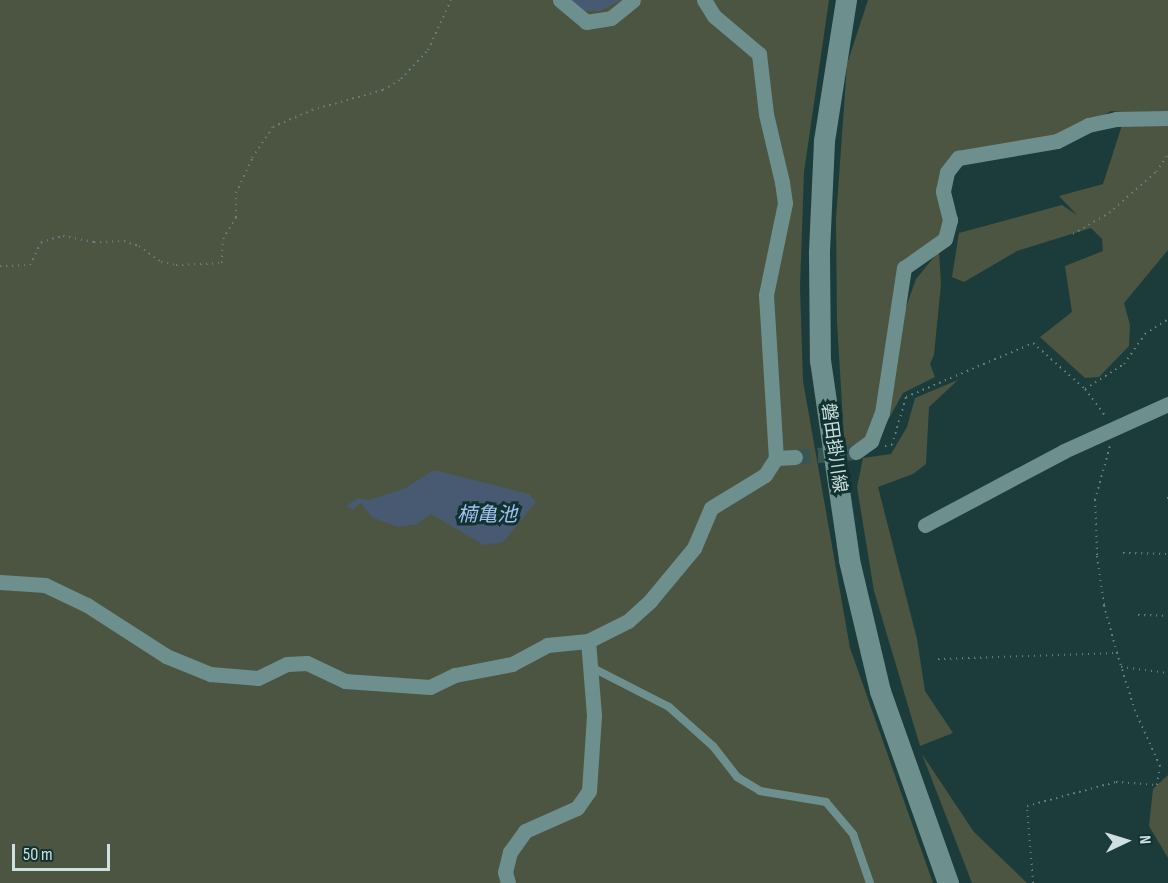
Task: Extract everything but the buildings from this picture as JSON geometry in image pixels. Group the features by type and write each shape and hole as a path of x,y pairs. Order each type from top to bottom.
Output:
{"main road":[{"name":"磐田掛川線","path":"846,0 824,141 819,253 820,360 849,560 880,691 948,883"}],"street":[{"path":"560,0 586,22 611,18 633,0"},
{"path":"0,582 45,585 87,605 166,656 210,674 258,678 287,664 307,663 345,681 430,687 455,675 512,664 547,645 588,641 628,621 650,601 694,548 711,508 765,475 776,458 766,295 784,203 782,182 766,114 759,54 714,16 704,0"},
{"path":"857,451 871,441 882,412 904,268 945,239 950,220 943,191 947,172 958,158 1057,141 1088,125 1116,119 1168,118"},
{"path":"925,525 1114,428 1168,404"},
{"path":"776,458 795,456"},
{"path":"508,883 505,872 510,852 525,831 577,808 589,791 594,715 588,666 588,641"}],"lane":[{"path":"588,666 669,707 712,746 737,777 760,791 826,802 854,834 870,883"}],"path":[{"path":"0,266 30,265 41,242 63,236 94,242 124,241 161,262 176,265 222,263 223,238 236,217 236,194 252,158 273,127 312,110 383,90 400,79 429,50 451,0"},
{"path":"1073,234 1109,213 1156,172 1168,154"},
{"path":"1085,388 1124,364 1145,334 1168,319"},
{"path":"857,451 892,445 906,397 916,390 1032,343 1085,388 1114,428 1095,500 1097,555 1121,667 1160,766 1157,785 1116,782 1027,806 1033,883"},
{"path":"1123,554 1168,554"},
{"path":"1138,615 1168,616"},
{"path":"938,660 1117,653"},
{"path":"1121,667 1168,673"}],"green space":[{"path":"0,0 829,0 804,172 800,287 803,381 850,648 933,883 0,883"},
{"path":"868,0 1168,0 1168,250 1124,303 1130,325 1129,346 1099,377 1085,378 1040,337 1072,312 1065,266 1103,251 1102,239 1091,228 1017,251 964,282 952,277 959,233 1062,205 1077,215 1059,196 1103,184 1124,119 1164,117 1111,111 1057,141 958,158 945,183 945,239 904,268 871,441 845,455 837,322 836,219 847,64"},
{"path":"939,251 941,284 934,355 930,364 935,377 903,393 883,429 895,338 916,279"},
{"path":"958,380 929,407 926,464 913,474 878,487 917,639 925,691 953,733 920,746 874,591 857,487 863,458 891,454 907,427 915,398"},
{"path":"922,754 974,832 1027,883 972,883"},
{"path":"1168,775 1168,858 1149,826 1153,789"}],"water":[{"path":"560,0 621,0 600,11 583,11"},
{"name":"楠亀池","path":"434,470 529,494 536,502 503,542 484,545 431,514 417,524 397,527 372,517 361,503 353,510 346,506 358,498 369,500 404,489"}],"tunnel":[{"path":"795,457 856,452"}]}
